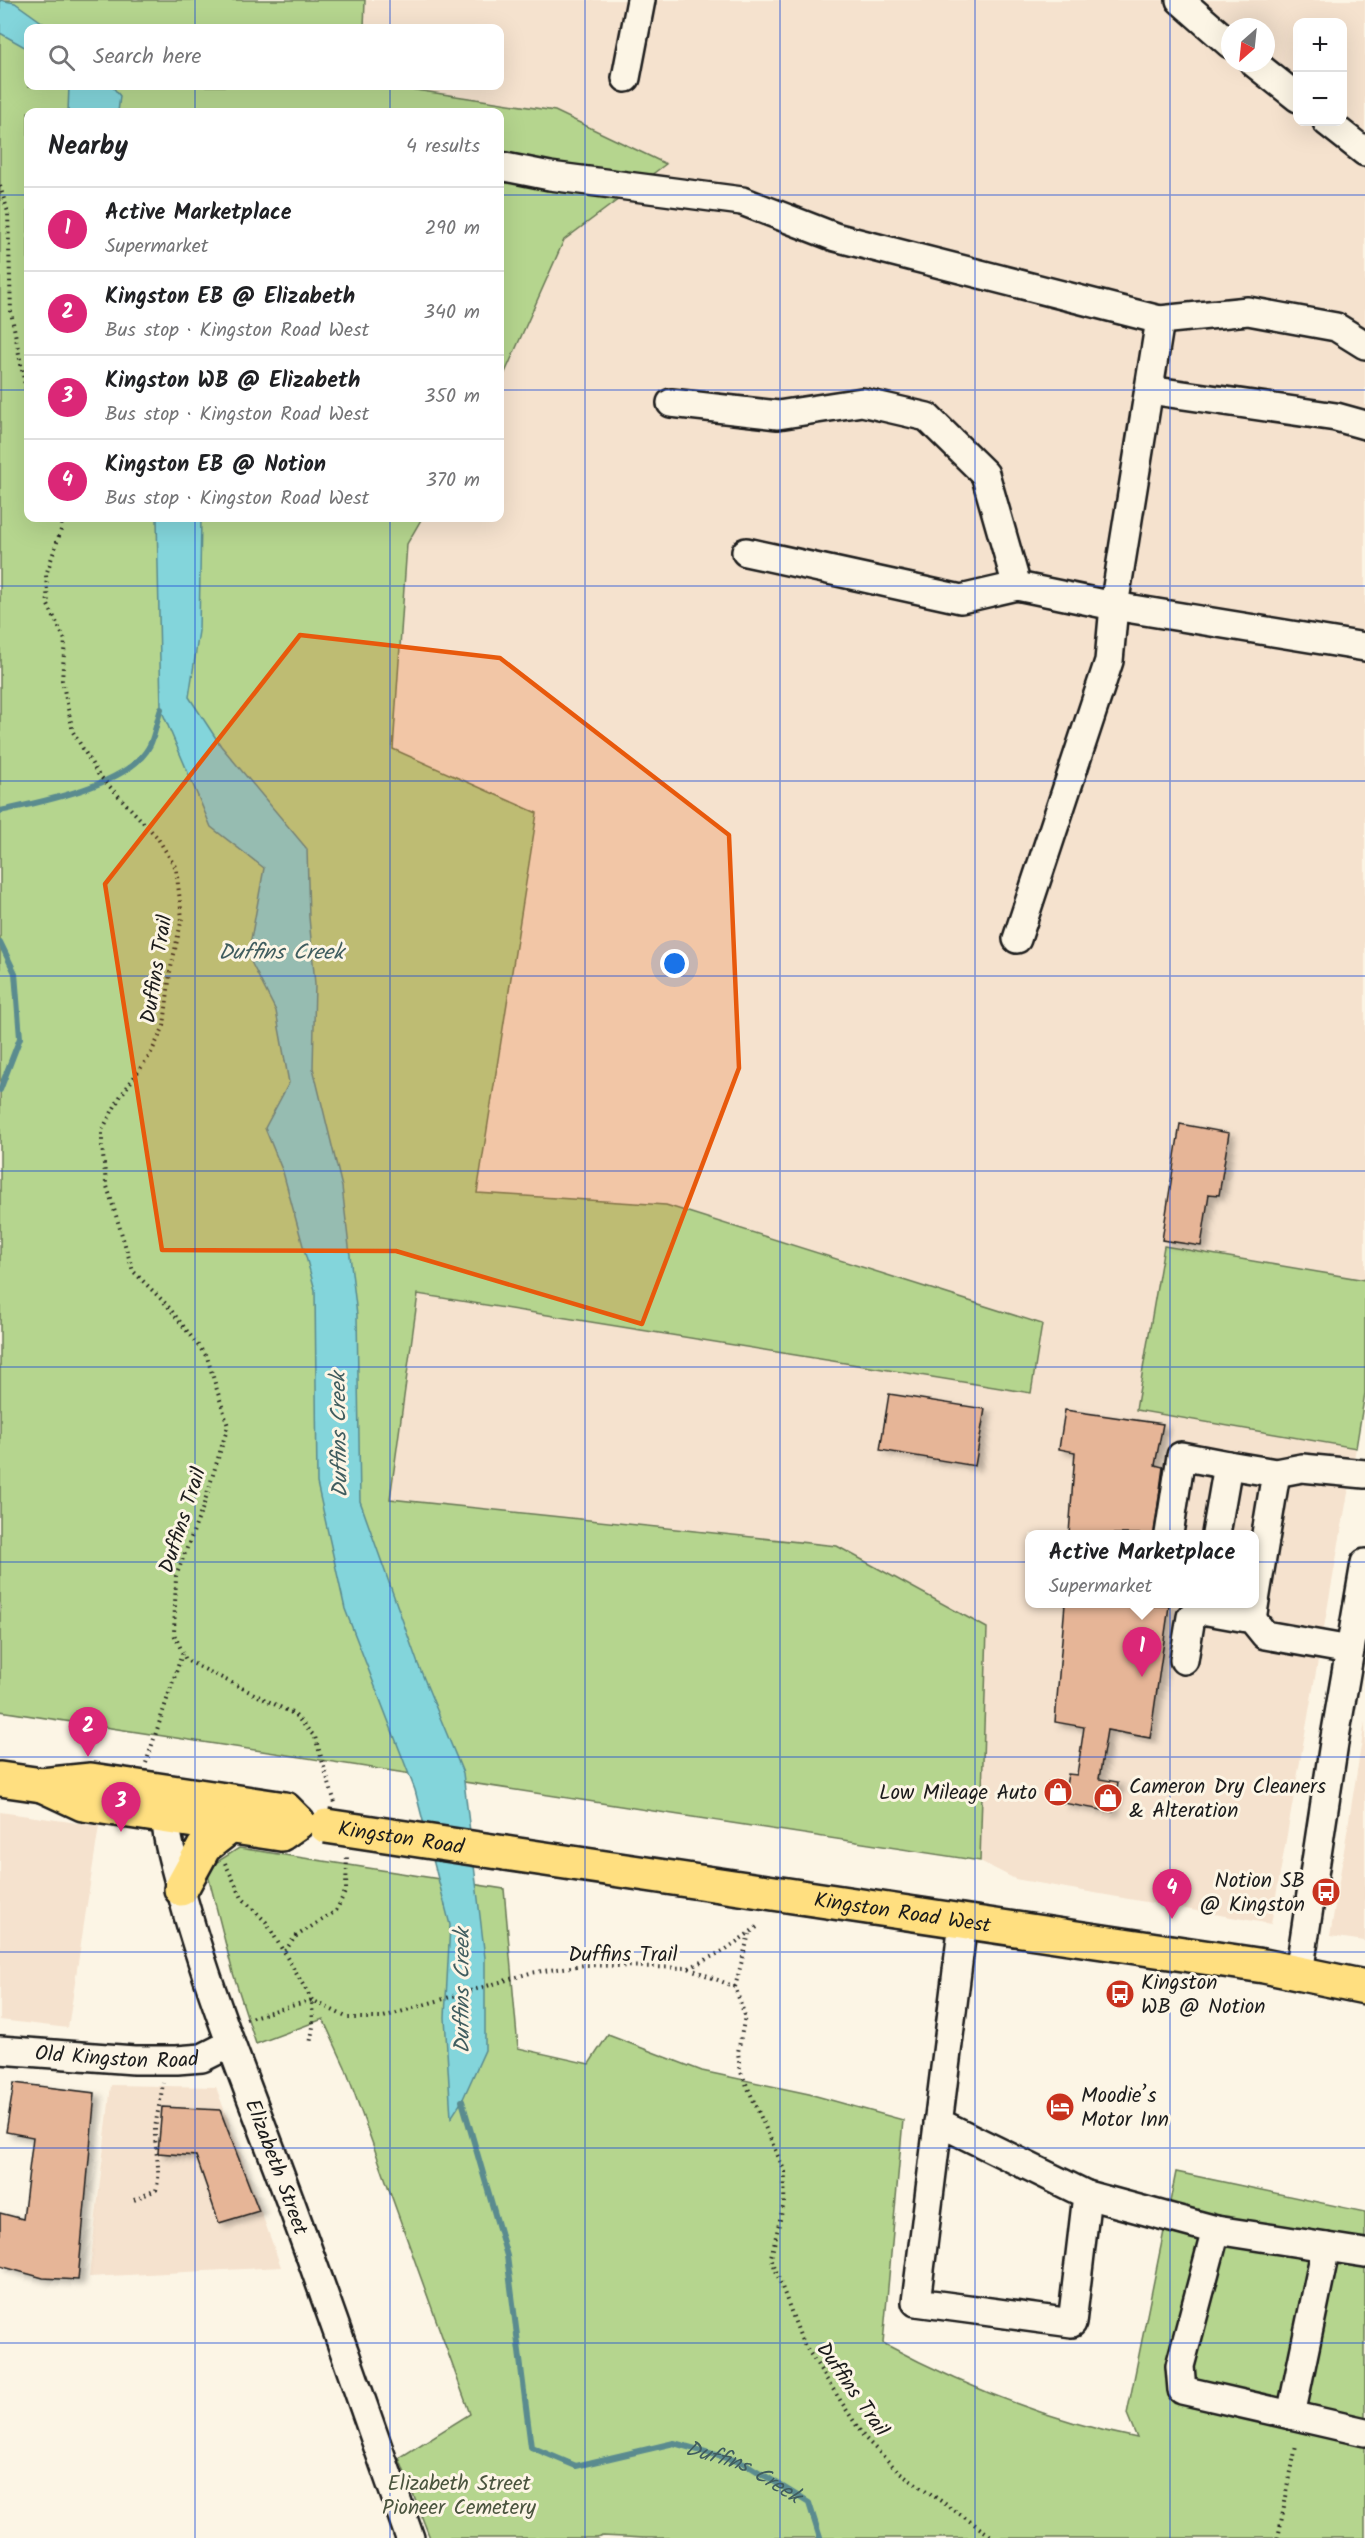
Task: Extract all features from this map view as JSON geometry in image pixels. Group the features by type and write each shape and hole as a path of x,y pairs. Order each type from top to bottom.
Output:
{"main road":[{"path":"0,1779 42,1785 91,1779 231,1826 281,1834 298,1822 285,1809 166,1804"},
{"name":"Kingston Road","path":"298,1822 505,1853"},
{"path":"181,1889 204,1847 231,1826"},
{"name":"Kingston Road West","path":"505,1853 1299,1973"},
{"path":"1299,1973 1365,1988"}],"street":[{"path":"626,78 641,0"},
{"path":"1180,0 1221,36"},
{"path":"1265,72 1293,94"},
{"path":"1332,126 1365,152"},
{"path":"504,167 550,176 742,201 835,237 1160,320 1248,311 1336,327 1365,345"},
{"path":"1017,939 1109,661 1114,606 1160,320"},
{"path":"1149,390 1336,417 1365,425"},
{"path":"671,403 778,415 862,402 927,417 986,474 1017,586"},
{"path":"746,552 961,599 1017,586 1114,606 1365,647"},
{"path":"1170,1530 1181,1456 1276,1473 1302,1468 1365,1474"},
{"path":"1217,1530 1228,1465"},
{"path":"1259,1576 1276,1473"},
{"path":"1299,1973 1365,1563"},
{"path":"1184,1660 1191,1617 1202,1608"},
{"path":"1207,1608 1252,1619 1265,1635 1350,1650"},
{"path":"1252,1619 1254,1608"},
{"name":"Elizabeth Street","path":"166,1804 189,1924 230,2044 296,2216 410,2538"},
{"path":"963,1921 916,2302 1072,2324 1087,2195"},
{"name":"Old Kingston Road","path":"0,2050 134,2060 177,2060 202,2058 230,2044"},
{"path":"938,2122 1087,2195 1216,2230 1365,2253"},
{"path":"1216,2230 1180,2366 1182,2390 1365,2432"},
{"path":"1291,2415 1326,2247"}],"path":[{"path":"0,186 8,212 11,312 24,380"},
{"name":"Duffins Trail","path":"62,522 46,574 48,605 65,640 62,680 73,732 98,774 157,837 176,868 182,918 170,972 164,1026 150,1055 120,1097 102,1130 106,1183 133,1271 167,1305 207,1357 228,1426 203,1507 176,1576 174,1634 183,1652"},
{"path":"138,1769 148,1762 183,1652"},
{"path":"183,1652 186,1659 294,1714 315,1737 338,1813"},
{"path":"285,1951 295,1937 336,1911 346,1890 345,1844"},
{"path":"222,1860 227,1865 242,1898 266,1922 285,1951 312,2000 313,2027 310,2044"},
{"path":"688,1968 725,1950 759,1925"},
{"path":"735,1987 749,1934"},
{"name":"Duffins Trail","path":"312,2000 348,2018 380,2018 530,1973 584,1965 688,1968 735,1987 745,2016 738,2052 740,2070 785,2172 784,2203 771,2257 802,2341 864,2437 898,2471 994,2538"},
{"path":"244,2020 312,2000"},
{"path":"134,2200 156,2190 160,2175 156,2161 155,2129 163,2083"},
{"path":"1278,2538 1296,2446"}],"highlighted area":[{"path":"300,635 500,658 729,835 739,1068 642,1324 396,1251 162,1250 105,884"}],"shaded area":[{"path":"365,0 1365,0 1365,1280 1164,1246 1137,1410 1356,1448 1271,1924 1015,1879 980,1861 987,1628 837,1546 389,1500 417,1294 1031,1393 1041,1324 666,1205 476,1193 537,814 393,750 407,544 420,522 504,522 504,375 564,240 665,164 555,111 416,90 504,90 504,24 364,24"},
{"path":"1365,1722 1365,1941 1330,1936"},
{"path":"0,1812 99,1826 68,2028 0,2020"},
{"path":"111,2085 216,2087 281,2267 89,2277"}],"green space":[{"path":"0,0 365,0 364,24 24,24 24,90 416,90 555,111 666,164 564,240 504,375 504,108 24,108 24,522 420,522 407,544 393,749 537,813 477,1193 666,1205 1042,1324 1031,1393 418,1294 390,1499 837,1546 987,1628 980,1861 0,1711"},
{"path":"1164,1246 1365,1280 1365,1393 1356,1448 1136,1410"},
{"name":"Elizabeth Street Pioneer Cemetery","path":"239,1848 504,1889 518,2048 589,2064 608,2035 702,2071 809,2094 903,2120 883,2343 975,2387 1071,2422 1137,2438 1127,2414 1176,2172 1365,2212 1365,2538 645,2538 602,2536 597,2538 430,2538 399,2458 470,2414 345,2067 323,2019 256,2044 233,1973 208,1875 217,1862"}],"water":[{"path":"0,0 15,3 44,24 24,24 24,47 0,33"},
{"path":"69,90 115,90 120,96 118,108 68,108"},
{"name":"Duffins Creek","path":"157,522 201,522 199,631 189,697 221,746 307,849 309,917 315,984 313,1068 342,1187 357,1315 360,1501 418,1664 463,1773 485,1958 485,2050 462,2101 451,2118 445,2017 450,1925 415,1790 345,1609 317,1483 315,1290 283,1172 265,1128 289,1083 276,1011 248,956 264,868 211,827 161,709"}],"building":[{"path":"1180,1124 1229,1133 1219,1195 1209,1194 1201,1246 1162,1240"},
{"path":"889,1394 985,1409 975,1466 880,1450"},
{"path":"1065,1410 1163,1424 1155,1465 1163,1467 1155,1530 1069,1530 1075,1452 1059,1449"},
{"path":"1065,1608 1169,1608 1150,1738 1107,1730 1099,1779 1118,1782 1113,1812 1063,1803 1068,1774 1077,1775 1084,1727 1055,1722"},
{"path":"14,2083 95,2093 78,2280 43,2278 0,2266 0,2213 23,2219 33,2137 6,2132"},
{"path":"162,2107 220,2110 259,2211 219,2223 196,2156 158,2153"}],"waterway":[{"path":"0,811 83,790 124,771 140,759 150,745 161,709"},
{"path":"0,942 15,973 20,1038 0,1090"},
{"name":"Duffins Creek","path":"462,2101 507,2256 531,2447 576,2466 674,2443 744,2463 809,2503 820,2538"}],"place":[{"name":"Active Marketplace","path":"1142,1677"},
{"name":"Kingston EB @ Elizabeth","path":"88,1757"},
{"name":"Low Mileage Auto","path":"1058,1792"},
{"name":"Cameron Dry Cleaners & Alteration","path":"1108,1798"},
{"name":"Kingston WB @ Elizabeth","path":"121,1832"},
{"name":"Notion SB @ Kingston","path":"1326,1892"},
{"name":"Kingston EB @ Notion","path":"1172,1919"},
{"name":"Kingston WB @ Notion","path":"1120,1994"},
{"name":"Moodie’s Motor Inn","path":"1060,2107"}]}
